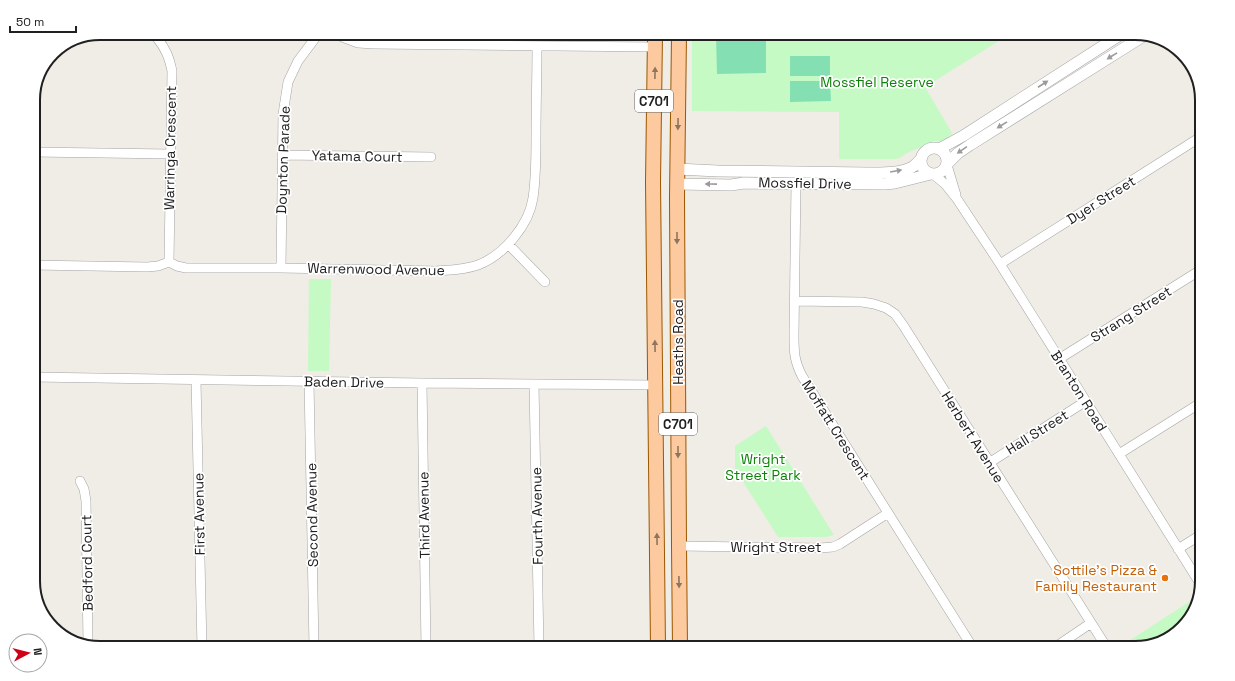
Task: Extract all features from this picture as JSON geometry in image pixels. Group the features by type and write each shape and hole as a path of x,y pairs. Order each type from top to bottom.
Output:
{"main road":[{"path":"655,41 679,41"},
{"name":"Heaths Road","path":"655,41 654,182 658,641"},
{"name":"Heaths Road","path":"679,41 677,184 680,641"},
{"path":"654,167 677,169"},
{"path":"654,182 677,184"}],"street":[{"name":"Warringa Crescent","path":"158,40 169,58 172,71 169,262"},
{"name":"Doynton Parade","path":"281,268 283,114 288,82 298,62 314,40"},
{"path":"352,40 374,44 473,40 537,46 655,41"},
{"path":"939,149 963,136 1112,40"},
{"path":"947,164 946,155 939,149 934,148 927,150 922,155 921,160 924,170 933,174 942,172 947,164 958,153 1137,40"},
{"name":"Warrenwood Avenue","path":"169,262 186,268 436,271 460,269 478,265 494,256 519,232 528,216 533,199 536,174 537,46"},
{"name":"Dyer Street","path":"1000,264 1195,140"},
{"path":"40,152 170,154"},
{"name":"Yatama Court","path":"282,155 431,157"},
{"name":"Mossfiel Drive","path":"677,184 731,185 796,178 890,172 914,166 921,160"},
{"name":"Branton Road","path":"947,164 957,199"},
{"name":"Mossfiel Drive","path":"677,169 895,184 933,174"},
{"name":"Branton Road","path":"933,174 945,184 957,199 1000,264 1195,575"},
{"name":"Moffatt Crescent","path":"796,178 794,301 794,355 796,365 969,641"},
{"path":"508,244 545,282"},
{"path":"40,265 147,267 158,266 169,262"},
{"name":"Strang Street","path":"1059,359 1195,274"},
{"name":"Herbert Avenue","path":"794,301 862,302 886,308 894,314 903,325 1102,641"},
{"name":"Baden Drive","path":"40,377 655,385"},
{"name":"First Avenue","path":"196,380 202,641"},
{"name":"Second Avenue","path":"309,381 314,641"},
{"name":"Third Avenue","path":"422,383 426,641"},
{"name":"Fourth Avenue","path":"534,384 539,641"},
{"name":"Hall Street","path":"989,463 1086,401"},
{"path":"1119,454 1195,406"},
{"name":"Bedford Court","path":"80,481 84,489 86,501 88,640"},
{"name":"Wright Street","path":"679,546 833,547 888,513"},
{"path":"1178,549 1195,538"},
{"path":"1065,641 1091,624"}],"green space":[{"name":"Mossfiel Reserve","path":"692,40 1000,40 925,87 952,133 945,141 934,141 907,153 900,158 839,159 839,112 692,111"},
{"path":"716,40 766,40 766,73 717,74"},
{"path":"790,56 830,56 830,76 790,76"},
{"path":"790,81 830,81 831,101 790,102"},
{"path":"309,279 331,279 329,371 308,371"},
{"name":"Wright Street Park","path":"766,426 834,535 826,537 778,537 735,469 735,446"},
{"path":"1191,600 1180,621 1168,631 1154,638 1129,641"}],"place":[{"name":"Sottile's Pizza & Family Restaurant","path":"1165,578"}]}
